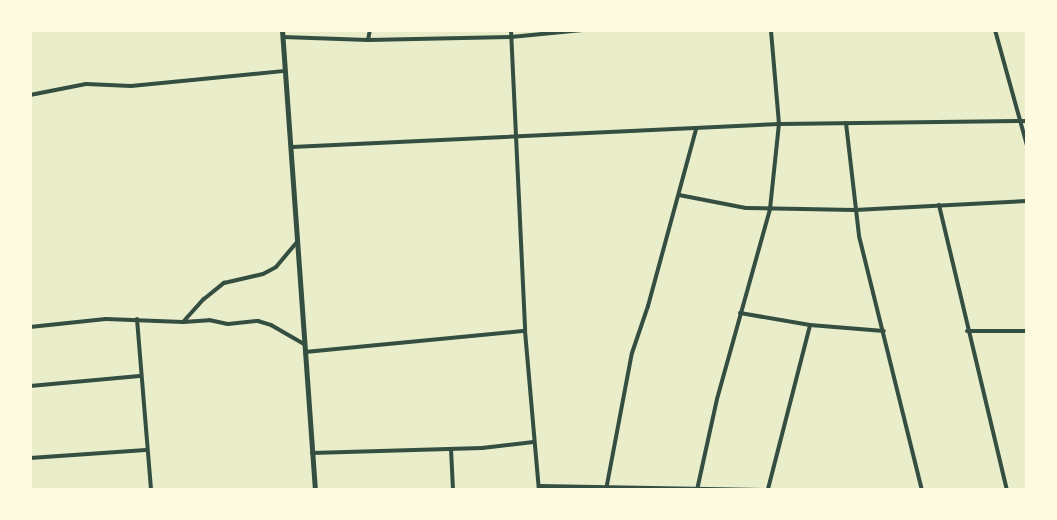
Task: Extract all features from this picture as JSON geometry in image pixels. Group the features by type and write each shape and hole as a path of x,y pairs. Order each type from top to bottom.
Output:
{"street":[{"path":"368,40 370,30"},
{"path":"511,30 514,136 525,331 539,488 780,490"},
{"path":"315,490 282,33 368,40 511,37 584,30"},
{"path":"697,489 740,313 770,208 779,124 771,30"},
{"path":"995,30 1027,145"},
{"path":"30,95 86,84 131,86 285,71"},
{"path":"292,147 779,124 1027,121"},
{"path":"846,123 855,210 922,490 904,490"},
{"path":"606,488 630,362 696,129"},
{"path":"679,195 746,208 855,210 1027,201"},
{"path":"939,205 967,331 1007,490"},
{"path":"183,322 224,283 263,274 276,267 297,242"},
{"path":"740,313 810,325 884,331"},
{"path":"30,327 137,319 183,322 209,320 228,324 258,321 271,325 304,344"},
{"path":"137,319 151,490"},
{"path":"768,489 810,325"},
{"path":"304,352 525,331"},
{"path":"967,331 1027,331"},
{"path":"30,386 140,376"},
{"path":"312,453 451,449 534,442"},
{"path":"451,449 453,490"},
{"path":"30,458 146,450"}]}
